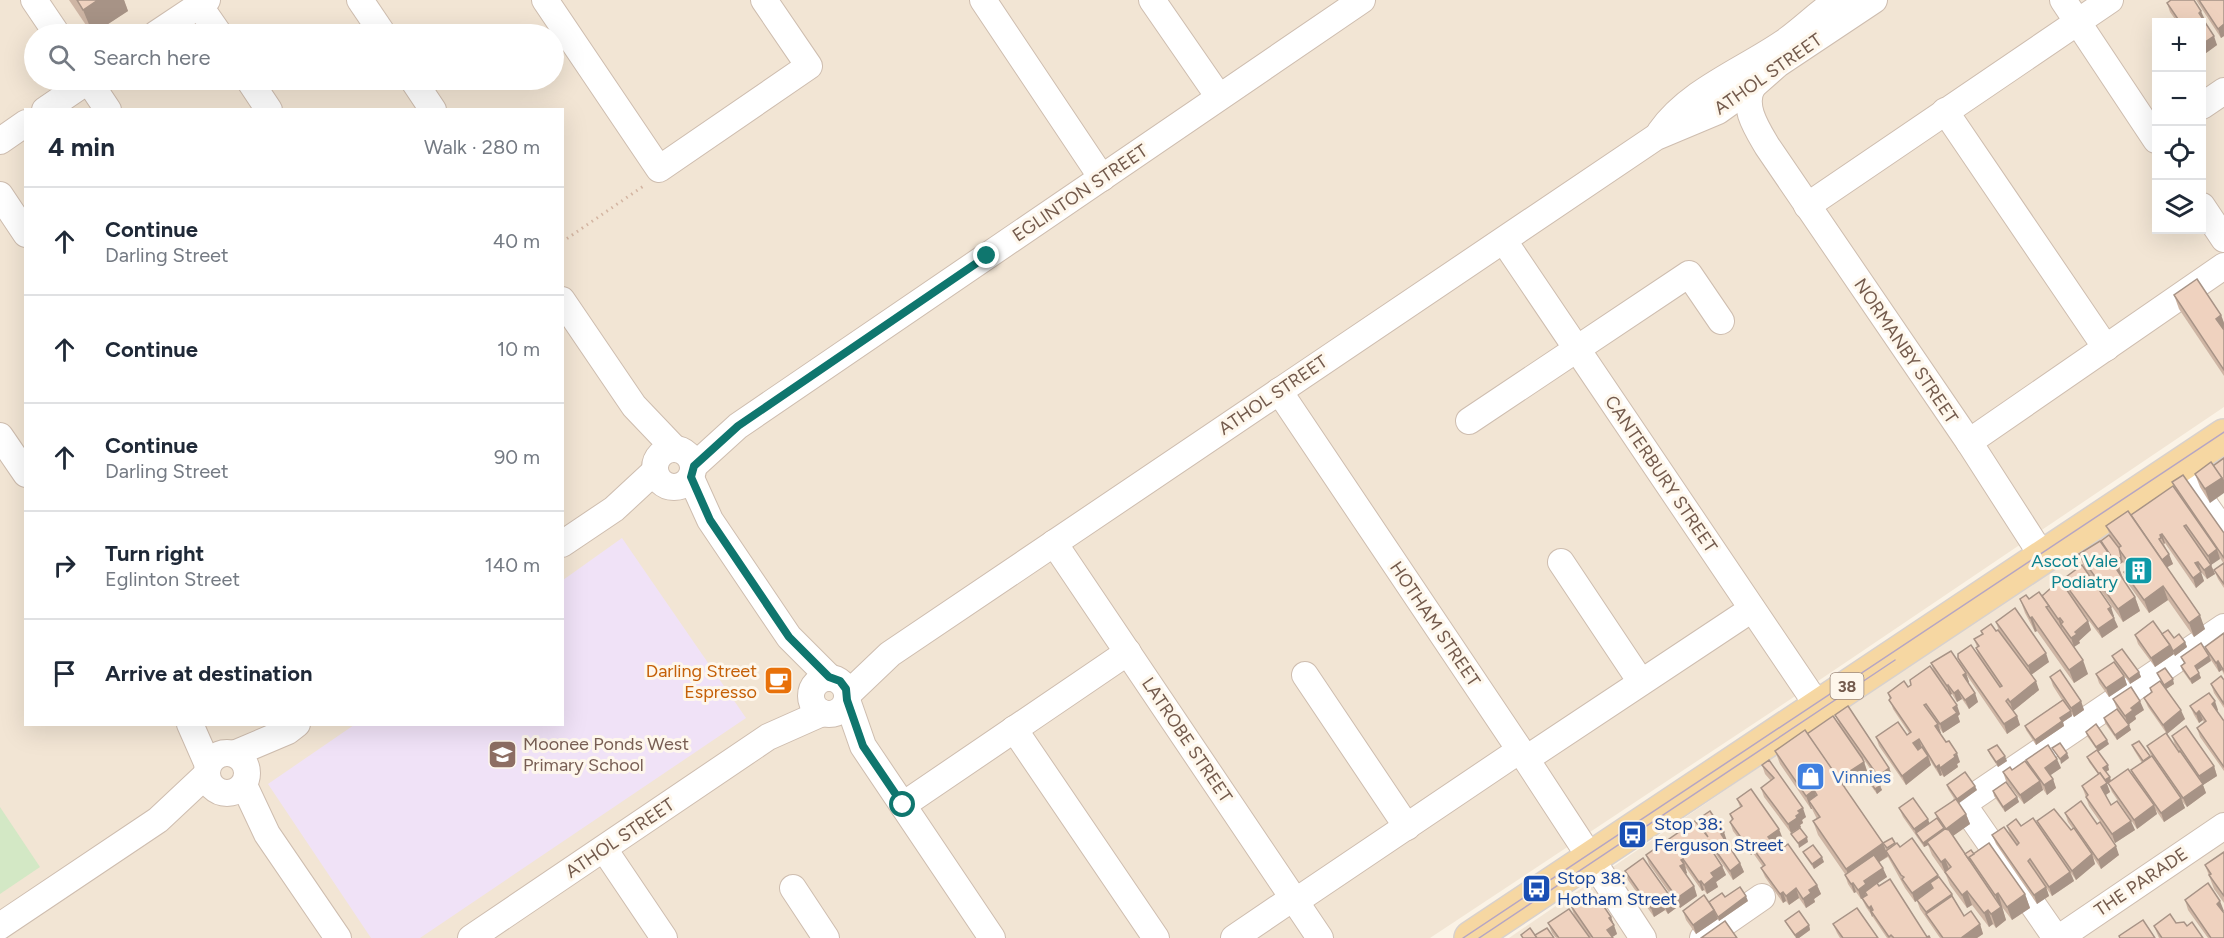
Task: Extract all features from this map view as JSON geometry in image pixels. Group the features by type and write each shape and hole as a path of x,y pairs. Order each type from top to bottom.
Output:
{"main road":[{"name":"38","path":"1471,938 2224,436"}],"street":[{"path":"34,0 50,24"},
{"path":"360,0 376,24"},
{"path":"545,0 561,24"},
{"path":"564,28 659,169 809,66 764,0"},
{"path":"983,0 1102,178"},
{"path":"1152,0 1219,97"},
{"name":"EGLINTON STREET","path":"564,542 1219,97 1331,9 1362,0"},
{"name":"ATHOL STREET","path":"1743,89 1781,45 1821,9 1844,7 1874,0"},
{"path":"2063,0 2152,132"},
{"path":"1808,206 2110,0"},
{"path":"171,24 203,2 214,24"},
{"name":"ATHOL STREET","path":"471,938 1504,241 1656,137 1670,118 1715,107 1743,89 1778,64 1844,7"},
{"name":"NORMANBY STREET","path":"1743,89 1753,118 1767,146"},
{"path":"48,108 74,90"},
{"path":"95,90 107,108"},
{"path":"256,90 268,108"},
{"path":"420,90 432,108"},
{"path":"2206,103 2224,91"},
{"name":"NORMANBY STREET","path":"1715,107 1735,114 1745,121 1767,146 1969,442 2043,556"},
{"path":"1945,111 2106,348"},
{"path":"0,141 24,124"},
{"path":"0,195 24,231"},
{"path":"2206,212 2224,239"},
{"name":"CANTERBURY STREET","path":"1504,241 1818,706"},
{"path":"1969,442 2224,266"},
{"path":"1469,421 1689,274 1721,321"},
{"path":"564,303 992,938"},
{"name":"HOTHAM STREET","path":"1279,391 1523,754 1643,938"},
{"path":"0,436 24,471"},
{"path":"2178,466 2224,532"},
{"name":"LATROBE STREET","path":"1054,543 1320,938"},
{"path":"1561,562 1641,682"},
{"path":"1234,938 1523,754 1641,682 1752,609"},
{"path":"2057,938 1965,807 1969,800 2224,627"},
{"path":"903,805 1128,652"},
{"path":"1305,675 1407,827"},
{"path":"191,726 338,938"},
{"path":"197,726 226,774"},
{"path":"0,926 292,728"},
{"path":"1014,729 1156,938"},
{"name":"THE PARADE","path":"2057,938 2224,826"},
{"path":"604,849 664,938"},
{"path":"794,888 826,938"},
{"path":"1703,938 1762,897"}],"path":[{"path":"564,241 656,178 659,169"}],"shaded area":[{"path":"0,0 2224,0 2224,407 1827,675 1430,938 0,938"},
{"path":"2184,476 2224,534 2224,938 1509,938"},
{"name":"Moonee Ponds West Primary School","path":"622,538 746,718 420,938 371,938 268,784 353,726 564,726 564,579"}],"green space":[{"path":"0,807 40,867 0,894"}],"building":[{"path":"77,0 98,0 83,10"},
{"path":"2171,0 2194,0 2202,18 2177,18 2167,3"},
{"path":"2199,0 2224,0 2224,24 2218,29"},
{"path":"2206,24 2214,36 2206,41"},
{"path":"2197,279 2221,315 2216,319 2224,330 2224,370 2174,295"},
{"path":"2224,458 2224,482 2223,482 2213,466"},
{"path":"2211,462 2222,478 2205,489 2195,474"},
{"path":"2183,475 2224,533 2224,558 2172,482"},
{"path":"2173,486 2217,549 2208,556 2186,525 2184,526 2211,565 2204,570 2198,562 2195,563 2201,572 2193,578 2162,534 2159,539 2169,554 2162,560 2131,515"},
{"path":"2128,511 2200,615 2189,623 2163,586 2144,600 2124,572 2131,566 2118,548 2121,546 2106,526"},
{"path":"2109,535 2119,548 2121,557 2115,562 2101,541"},
{"path":"2100,541 2119,568 2117,570 2135,597 2118,609 2079,554"},
{"path":"2224,563 2224,584 2214,570"},
{"path":"2082,565 2111,607 2108,609 2114,618 2098,629 2062,580"},
{"path":"2060,580 2088,621 2071,638 2061,624 2063,622 2060,618 2058,619 2042,596"},
{"path":"2039,592 2049,606 2046,607 2083,660 2069,670 2032,617 2030,618 2020,599 2026,595 2029,599"},
{"path":"2015,608 2046,653 2028,666 1996,622"},
{"path":"2153,621 2170,645 2151,658 2135,635"},
{"path":"1991,624 2036,681 2010,702 2008,699 2006,701 2017,716 2004,724 1958,658 1958,654 1971,645 2000,687 2002,686 1976,648 1979,646 1974,639 1983,634 1981,631"},
{"path":"2168,630 2174,638 2179,634 2185,642 2173,651 2162,634"},
{"path":"2224,633 2224,671 2205,647"},
{"path":"2201,643 2209,656 2195,666 2199,673 2190,679 2181,666 2185,663 2181,657"},
{"path":"2122,649 2139,672 2129,679 2112,656"},
{"path":"1951,651 1966,673 1963,675 1975,693 1965,700 1958,690 1954,693 1947,686 1931,663"},
{"path":"2114,662 2124,676 2106,688 2096,674"},
{"path":"1930,666 1957,705 1953,708 1957,713 1940,724 1926,704 1924,705 1938,724 1935,726 1946,742 1949,741 1957,753 1940,768 1939,765 1936,767 1919,739 1913,743 1918,750 1922,747 1928,756 1902,776 1876,737 1898,722 1907,735 1911,732 1889,700 1891,698 1888,693 1904,681 1908,687 1911,685 1910,680"},
{"path":"2165,668 2173,679 2164,685 2157,673"},
{"path":"2060,670 2081,701 2071,708 2050,677"},
{"path":"2221,676 2224,680 2224,704 2211,684"},
{"path":"2160,681 2181,710 2163,725 2144,698 2152,692 2150,688"},
{"path":"2131,687 2140,701 2125,716 2113,699"},
{"path":"2209,693 2215,701 2212,704 2224,721 2224,767 2197,728 2206,721 2199,711 2196,714 2190,706"},
{"path":"2063,700 2071,711 2060,718 2062,721 2035,740 2025,726"},
{"path":"1848,706 1889,768 1878,776 1835,715"},
{"path":"2117,709 2129,725 2115,735 2104,718"},
{"path":"1833,716 1864,762 1838,779 1807,734"},
{"path":"2096,724 2107,740 2096,747 2086,732"},
{"path":"2186,726 2214,766 2199,776 2172,736"},
{"path":"1805,730 1883,843 1846,869 1813,821 1820,817 1809,801 1817,795 1814,790 1806,796 1775,751"},
{"path":"2166,733 2203,784 2183,798 2147,746"},
{"path":"2139,741 2150,756 2143,761 2132,745"},
{"path":"2060,743 2067,753 2060,759 2052,748"},
{"path":"1997,745 2005,756 1996,762 1988,750"},
{"path":"2048,745 2057,759 2045,768 2053,779 2044,785 2026,760"},
{"path":"2097,750 2108,765 2103,768 2110,777 2105,780 2087,757"},
{"path":"2152,756 2181,798 2161,813 2131,770"},
{"path":"1769,760 1803,808 1798,811 1800,813 1796,816 1797,818 1788,824 1761,788 1774,778 1762,765"},
{"path":"2025,761 2040,781 2020,795 2003,772 2010,767 2012,770"},
{"path":"2128,769 2154,805 2134,820 2108,783"},
{"path":"1871,770 1880,786 1875,789 1865,774"},
{"path":"1965,772 1975,786 1957,799 1947,785"},
{"path":"2100,773 2107,783 2101,787 2111,805 2117,801 2131,821 2112,834 2086,797 2088,795 2082,786"},
{"path":"2006,782 2017,797 2003,807 1993,791"},
{"path":"1751,789 1779,829 1768,837 1779,851 1788,844 1817,885 1809,890 1811,893 1803,899 1796,888 1786,896 1783,892 1780,894 1761,868 1765,865 1750,844 1747,846 1730,822 1733,819 1730,814 1742,806 1737,799"},
{"path":"1913,798 1928,819 1914,829 1899,808"},
{"path":"1956,799 1966,814 1946,829 1935,813"},
{"path":"2081,801 2097,824 2100,822 2116,846 2098,860 2065,813"},
{"path":"2054,809 2071,830 2074,828 2092,854 2072,871 2037,821"},
{"path":"1710,811 1724,832 1721,834 1740,863 1730,871 1709,841 1707,843 1722,866 1711,873 1714,877 1704,885 1701,881 1699,882 1683,859 1681,860 1684,864 1680,866 1694,886 1677,898 1646,855 1695,821 1708,837 1697,820"},
{"path":"1937,818 1944,828 1923,843 1916,833"},
{"path":"2033,818 2070,872 2049,887 2030,859 2028,861 2046,887 2034,895 1992,835 2004,827 2017,845 2019,843 2007,826 2016,819 2021,826"},
{"path":"1800,828 1807,837 1798,843 1791,834"},
{"path":"1945,829 1949,830 2001,907 1991,914 1988,910 1984,913 1967,891 1962,895 1945,872 1951,867 1945,859 1941,862 1927,842"},
{"path":"1892,838 1895,843 1887,848 1883,843"},
{"path":"1912,838 1938,875 1912,893 1886,851 1897,843 1900,847"},
{"path":"1989,843 2025,894 2007,907 1998,893 1995,895 1969,857"},
{"path":"1813,845 1822,857 1812,864 1803,852"},
{"path":"1971,850 1974,854 1969,857 1970,861 1965,854"},
{"path":"2224,852 2224,896 2209,875 2211,874 2205,865"},
{"path":"1874,855 1883,868 1864,881 1866,884 1858,890 1845,875"},
{"path":"1643,858 1672,899 1664,905 1662,900 1651,908 1625,871"},
{"path":"1939,877 1952,894 1926,912 1917,900 1933,888 1930,883"},
{"path":"1890,879 1927,937 1930,938 1894,938 1891,935 1889,937 1871,911 1873,910 1871,906 1869,908 1862,898 1867,895 1865,892 1877,883 1879,886"},
{"path":"2208,883 2220,901 2217,904 2224,913 2224,938 2211,938 2185,900"},
{"path":"1740,887 1746,896 1718,917 1709,902 1722,893 1725,897"},
{"path":"1592,894 1594,897 1596,895 1611,917 1609,918 1614,925 1607,930 1613,938 1593,938 1571,906"},
{"path":"1704,895 1714,910 1693,925 1683,911"},
{"path":"1952,896 1964,916 1971,911 1980,924 1961,938 1943,938 1926,914"},
{"path":"1857,908 1878,938 1843,938 1833,924"},
{"path":"1569,909 1590,938 1559,938 1548,923"},
{"path":"1799,911 1809,925 1795,935 1785,921"},
{"path":"2170,914 2176,923 2184,922 2187,926 2192,922 2203,938 2162,938 2154,926"},
{"path":"2143,920 2155,938 2120,938 2119,936"},
{"path":"1725,921 1737,938 1701,938"},
{"path":"1530,928 1537,938 1523,938 1521,935"},
{"path":"1547,928 1554,938 1537,938 1535,935"}],"tram line":[{"path":"1463,938 2224,432"},
{"path":"1479,938 1895,660"}],"place":[{"name":"Ascot Vale Podiatry","path":"2139,571"},
{"name":"Darling Street Espresso","path":"778,681"},
{"name":"Moonee Ponds West Primary School","path":"502,754"},
{"name":"Vinnies","path":"1811,777"},
{"name":"Stop 38: Ferguson Street","path":"1633,834"},
{"name":"Stop 38: Hotham Street","path":"1536,888"}],"route":[{"path":"903,805 863,746 847,700 846,689 840,681 829,677 789,637 710,520 691,477 694,466 738,426 987,256"}]}
